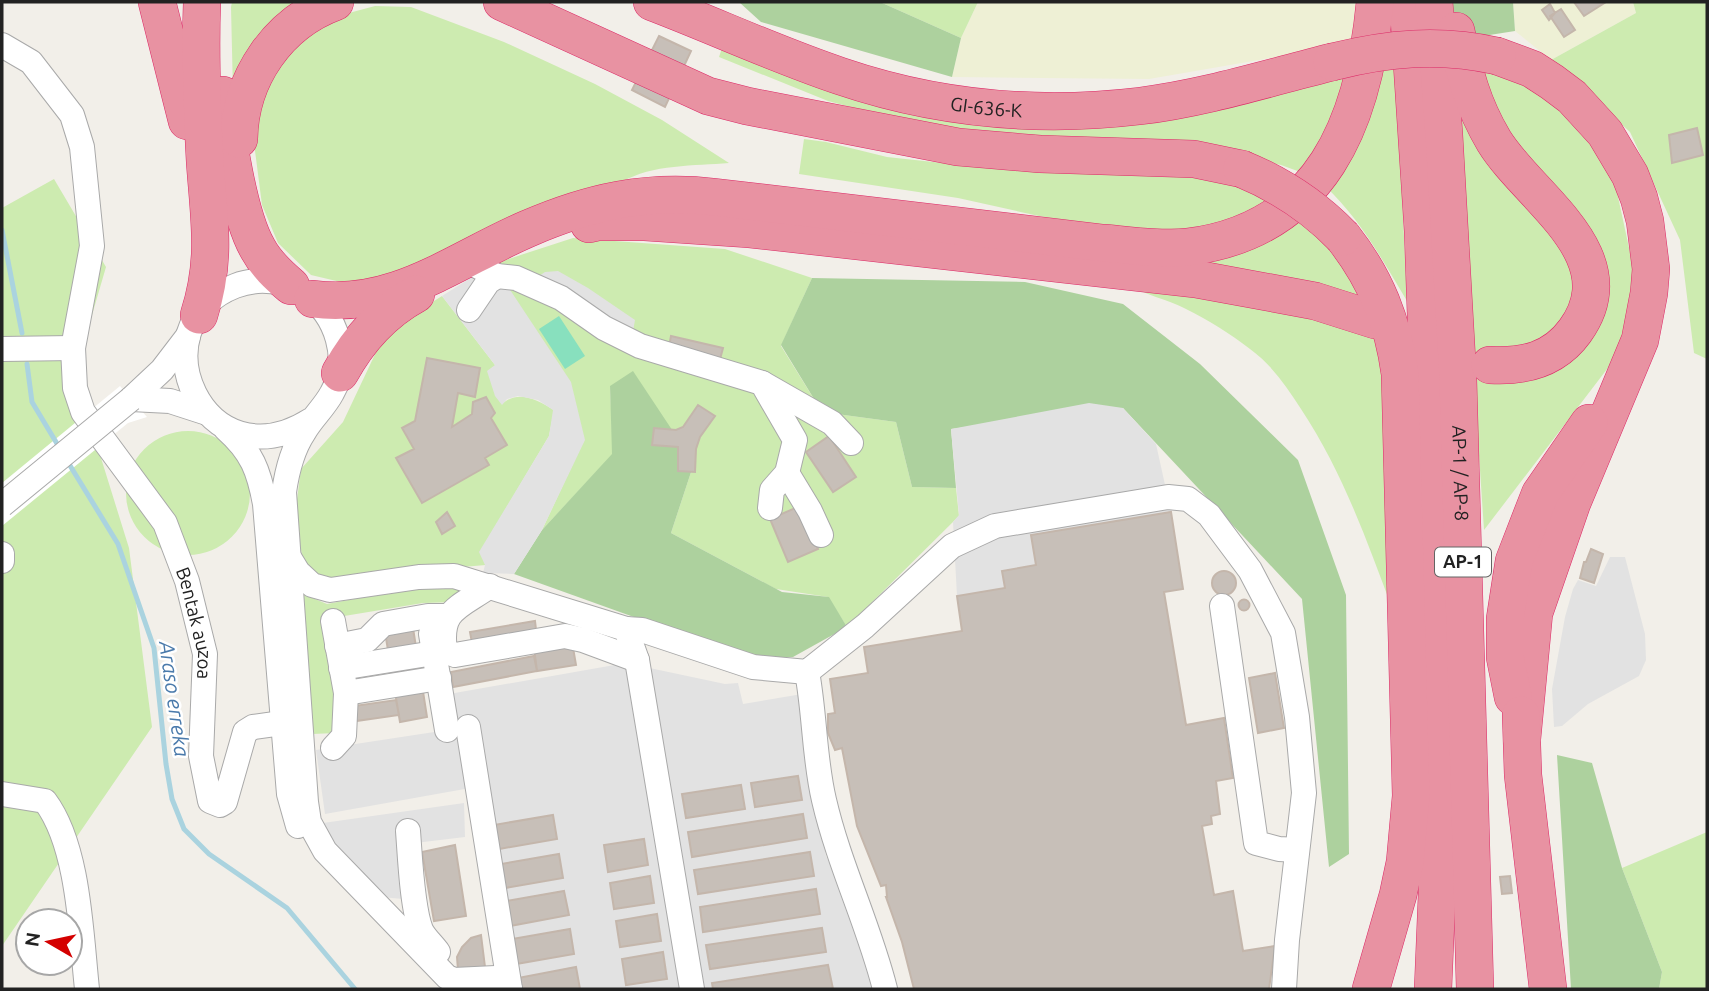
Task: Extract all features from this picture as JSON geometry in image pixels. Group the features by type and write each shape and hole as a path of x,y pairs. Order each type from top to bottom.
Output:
{"highway":[{"path":"157,2 209,210"},
{"path":"194,325 211,264 201,85 202,2"},
{"path":"219,2 223,101 238,185 247,223 258,251 268,264 302,293 359,301 390,294 559,216 638,195 664,193 1167,248 1227,239 1263,222 1296,199 1337,150 1360,92 1375,2"},
{"path":"238,185 239,123 243,104 257,68 274,44 295,24 335,2"},
{"path":"501,2 708,96 747,106 958,147 1194,159 1242,169 1264,178 1296,197 1343,237 1358,257 1383,301 1401,374 1412,796 1405,862 1398,895 1370,989"},
{"path":"544,2 618,29 718,75 804,108 822,120"},
{"name":"GI-636-K","path":"652,2 841,77 955,105 1013,111 1078,111 1141,106 1207,94 1381,51 1427,47 1462,49 1497,56 1532,69 1572,97 1605,133 1630,175 1646,221 1651,269 1646,317 1590,491 1542,627 1522,739"},
{"path":"702,2 747,25 854,66 949,90 1078,111"},
{"name":"AP-1 / AP-8","path":"1408,2 1423,230 1440,706 1441,798 1433,989"},
{"name":"AP-1 / AP-8","path":"1434,2 1458,379 1475,989"},
{"path":"1452,2 1464,73 1480,115 1497,145 1571,231 1580,245 1589,271 1589,293 1585,311 1569,338 1557,350 1530,362 1512,366 1490,365"},
{"path":"340,373 359,342 384,316 412,296 486,270 503,250 547,234 598,222 683,224 1196,279 1315,301 1375,320"},
{"path":"1548,989 1528,820 1522,739 1505,657 1505,619 1514,561 1540,494 1631,362"}],"street":[{"name":"Bentak auzoa","path":"2,45 31,62 72,115 82,146 92,246 73,348 75,388 83,412 165,523 187,581 205,654 201,756 210,801 220,805 225,803 245,732 253,727 282,723"},
{"path":"469,310 488,282 486,270 516,278 561,298 604,328 640,346 762,383 832,423 851,443"},
{"path":"2,505 131,399 162,370 220,294 247,282 277,282 302,293 327,314 336,332 341,352 340,373 329,398 307,414 279,421 252,422 228,412 209,393 200,367 202,340 210,323 228,306 250,296 274,296 295,304 315,322 323,337 327,353 326,370 313,398 307,414 295,448 286,477 283,507 297,793 293,813 307,846 443,989"},
{"path":"194,325 186,352 188,377 197,400 246,449 260,473 265,505 282,723 297,793 309,822 325,850 447,977 454,980 496,983"},
{"path":"2,349 73,348"},
{"path":"762,383 795,440 787,473 772,490 769,508"},
{"path":"131,399 170,401 214,419 234,431 266,437 298,429 307,414"},
{"path":"787,473 821,535"},
{"path":"692,989 632,647 642,630 753,667 807,673 865,626 952,546 995,526 1167,497 1188,499 1209,515 1250,570 1283,633 1297,717 1304,793 1284,989"},
{"path":"2,554 2,561"},
{"path":"287,554 298,572 312,586 330,590 419,577 454,576 490,586 632,647"},
{"path":"339,657 367,640 383,624 438,616 490,586"},
{"path":"1222,606 1256,843 1297,850"},
{"path":"438,616 439,678 458,729 496,983"},
{"path":"333,621 346,693 344,736 333,748"},
{"path":"536,631 562,626 632,647"},
{"path":"439,648 455,655 565,636 632,647"},
{"path":"339,657 439,648 472,642"},
{"path":"807,673 812,697 816,762 824,800 846,874 874,948 885,989"},
{"path":"346,693 439,678"},
{"path":"2,794 45,801 52,811 74,872 87,989"},
{"path":"408,831 411,870 422,932 458,974 496,983"}],"green space":[{"path":"232,2 298,2 233,93 231,7"},
{"path":"739,2 880,2 961,38 952,77 761,22"},
{"path":"880,2 978,2 961,38"},
{"path":"978,2 1357,2 1352,44 1149,79 952,77 961,38"},
{"path":"1423,2 1513,2 1515,31 1464,39"},
{"path":"1513,2 1633,2 1636,13 1551,60 1515,31"},
{"path":"1633,2 1707,2 1707,359 1694,353 1680,240 1630,132 1551,60 1636,13"},
{"path":"375,6 411,7 504,42 595,84 662,120 729,163 674,167 634,176 374,284 345,283 311,275 278,243 262,205 254,143 255,110 295,42 334,17"},
{"path":"723,45 950,119 1351,71 1345,92 1303,173 1281,165 1175,144 1031,138 915,124 828,101 719,57"},
{"path":"1453,65 1508,74 1568,105 1615,183 1636,280 1617,356 1484,530"},
{"path":"1396,66 1407,301 1360,226 1325,186 1372,71"},
{"path":"804,139 887,157 952,164 1189,174 1233,184 1272,199 1221,223 1197,229 1116,229 958,198 799,174"},
{"path":"54,179 106,267 80,356 101,458 129,548 152,727 29,907 14,907 14,928 2,946 2,208"},
{"path":"1294,215 1352,271 1374,310 1155,263"},
{"path":"573,238 725,249 812,278 781,346 822,412 896,422 912,487 956,488 959,516 847,627 828,597 776,589 671,533 694,463 610,386 613,454 542,530 584,440 493,264"},
{"path":"812,278 1025,282 1123,304 1200,364 1298,460 1346,595 1349,854 1329,867 1302,599 1123,408 951,429 956,488 912,487 896,422 822,412 781,345"},
{"path":"1128,284 1320,319 1384,341 1392,608 1363,531 1329,456 1278,376 1258,355 1203,318"},
{"path":"442,296 495,365 496,396 502,404 521,397 535,400 554,410 549,436 480,552 486,565 317,579 304,567 295,515 301,469 343,422 386,331"},
{"path":"559,316 585,356 565,369 539,329"},
{"path":"633,371 694,463 671,533 782,592 829,597 847,627 793,657 748,658 514,574 542,530 612,454 610,386"},
{"path":"188,431 212,436 232,449 245,469 250,493 245,517 232,537 212,550 188,555 164,550 144,537 131,517 126,493 131,469 144,449 164,436"},
{"path":"434,584 465,588 455,602 423,603 326,619 343,727 337,733 312,734 298,592 327,604"},
{"path":"1557,755 1592,763 1622,868 1662,972 1659,989 1571,989"},
{"path":"1707,832 1707,989 1659,989 1662,972 1622,868"}],"shaded area":[{"path":"493,264 571,382 585,440 542,530 514,574 483,573 485,565 479,552 549,436 553,410 538,400 518,396 507,399 502,405 495,396 487,371 495,365 442,296"},
{"path":"558,271 635,320 632,337 536,278 545,272"},
{"path":"1089,403 1123,408 1156,444 1171,512 1031,535 1036,565 1002,571 1005,588 957,596 953,522 959,515 951,429"},
{"path":"1610,557 1625,557 1645,634 1646,660 1639,676 1588,704 1562,726 1554,727 1552,689 1573,589 1578,580 1596,586"},
{"path":"626,663 725,684 738,683 743,704 802,694 802,735 826,856 854,913 873,989 517,989 487,785 325,814 316,750 454,729 449,694"},
{"path":"464,803 465,837 415,843 403,899 381,897 346,866 323,823"}],"pier":[{"path":"120,386 147,417 128,423 2,526 2,483"}],"building":[{"path":"1574,2 1606,2 1584,16"},
{"path":"1550,4 1555,13 1549,20 1542,10"},
{"path":"1561,9 1575,30 1564,37 1550,16"},
{"path":"659,36 691,51 665,107 632,90"},
{"path":"1697,128 1703,155 1672,163 1669,135"},
{"path":"671,336 723,348 719,363 668,352"},
{"path":"427,358 480,368 475,397 458,393 452,427 472,414 473,402 486,397 495,413 491,418 507,445 485,458 489,465 422,503 396,458 414,449 402,428 415,421"},
{"path":"698,405 715,416 700,437 696,449 695,472 678,471 678,447 652,445 654,428 676,430 683,427"},
{"path":"829,436 856,477 833,492 806,452"},
{"path":"800,506 818,549 788,562 770,519"},
{"path":"447,512 455,526 442,534 436,522"},
{"path":"1171,512 1183,589 1164,592 1186,725 1224,718 1233,778 1216,781 1220,814 1211,816 1212,824 1202,826 1214,895 1233,891 1243,951 1275,946 1269,989 914,989 902,942 886,897 886,885 881,886 857,826 842,748 835,750 828,733 828,714 835,713 830,679 868,673 864,647 962,631 957,596 1005,588 1002,571 1036,565 1031,535"},
{"path":"1591,549 1603,554 1594,583 1580,578"},
{"path":"1224,571 1233,574 1236,583 1233,592 1224,595 1215,592 1212,583 1215,574"},
{"path":"1244,600 1248,601 1248,609 1244,610 1240,609 1239,605 1240,601"},
{"path":"410,609 427,717 400,722 382,614"},
{"path":"535,621 537,638 473,648 470,632"},
{"path":"572,642 576,665 537,671 534,648"},
{"path":"534,656 537,671 453,687 451,672"},
{"path":"1275,673 1284,728 1258,733 1249,678"},
{"path":"396,700 399,715 356,721 354,706"},
{"path":"798,776 802,800 755,807 751,783"},
{"path":"741,785 745,809 686,818 682,794"},
{"path":"803,814 807,838 692,857 688,832"},
{"path":"553,815 557,839 499,849 494,825"},
{"path":"644,839 648,865 608,872 604,845"},
{"path":"455,845 466,916 434,921 422,852"},
{"path":"810,852 814,876 698,894 694,870"},
{"path":"559,854 563,878 505,888 501,864"},
{"path":"650,876 654,903 614,909 610,883"},
{"path":"1510,876 1512,893 1502,894 1500,877"},
{"path":"816,889 820,914 703,932 700,907"},
{"path":"564,891 569,915 510,926 506,901"},
{"path":"657,914 661,941 620,947 616,921"},
{"path":"822,928 826,952 710,969 706,945"},
{"path":"570,929 574,954 516,964 512,939"},
{"path":"481,935 485,967 458,970 457,957 462,947 471,938"},
{"path":"663,952 667,979 626,985 622,959"},
{"path":"828,965 833,989 713,989 712,983"},
{"path":"576,967 580,989 520,989 518,978"}],"waterway":[{"name":"Araso erreka","path":"2,230 22,333"},
{"name":"Araso erreka","path":"27,364 32,402 59,447"},
{"name":"Araso erreka","path":"66,459 118,544 154,648 166,764 172,799 184,829 209,854 287,908 355,989"}]}
